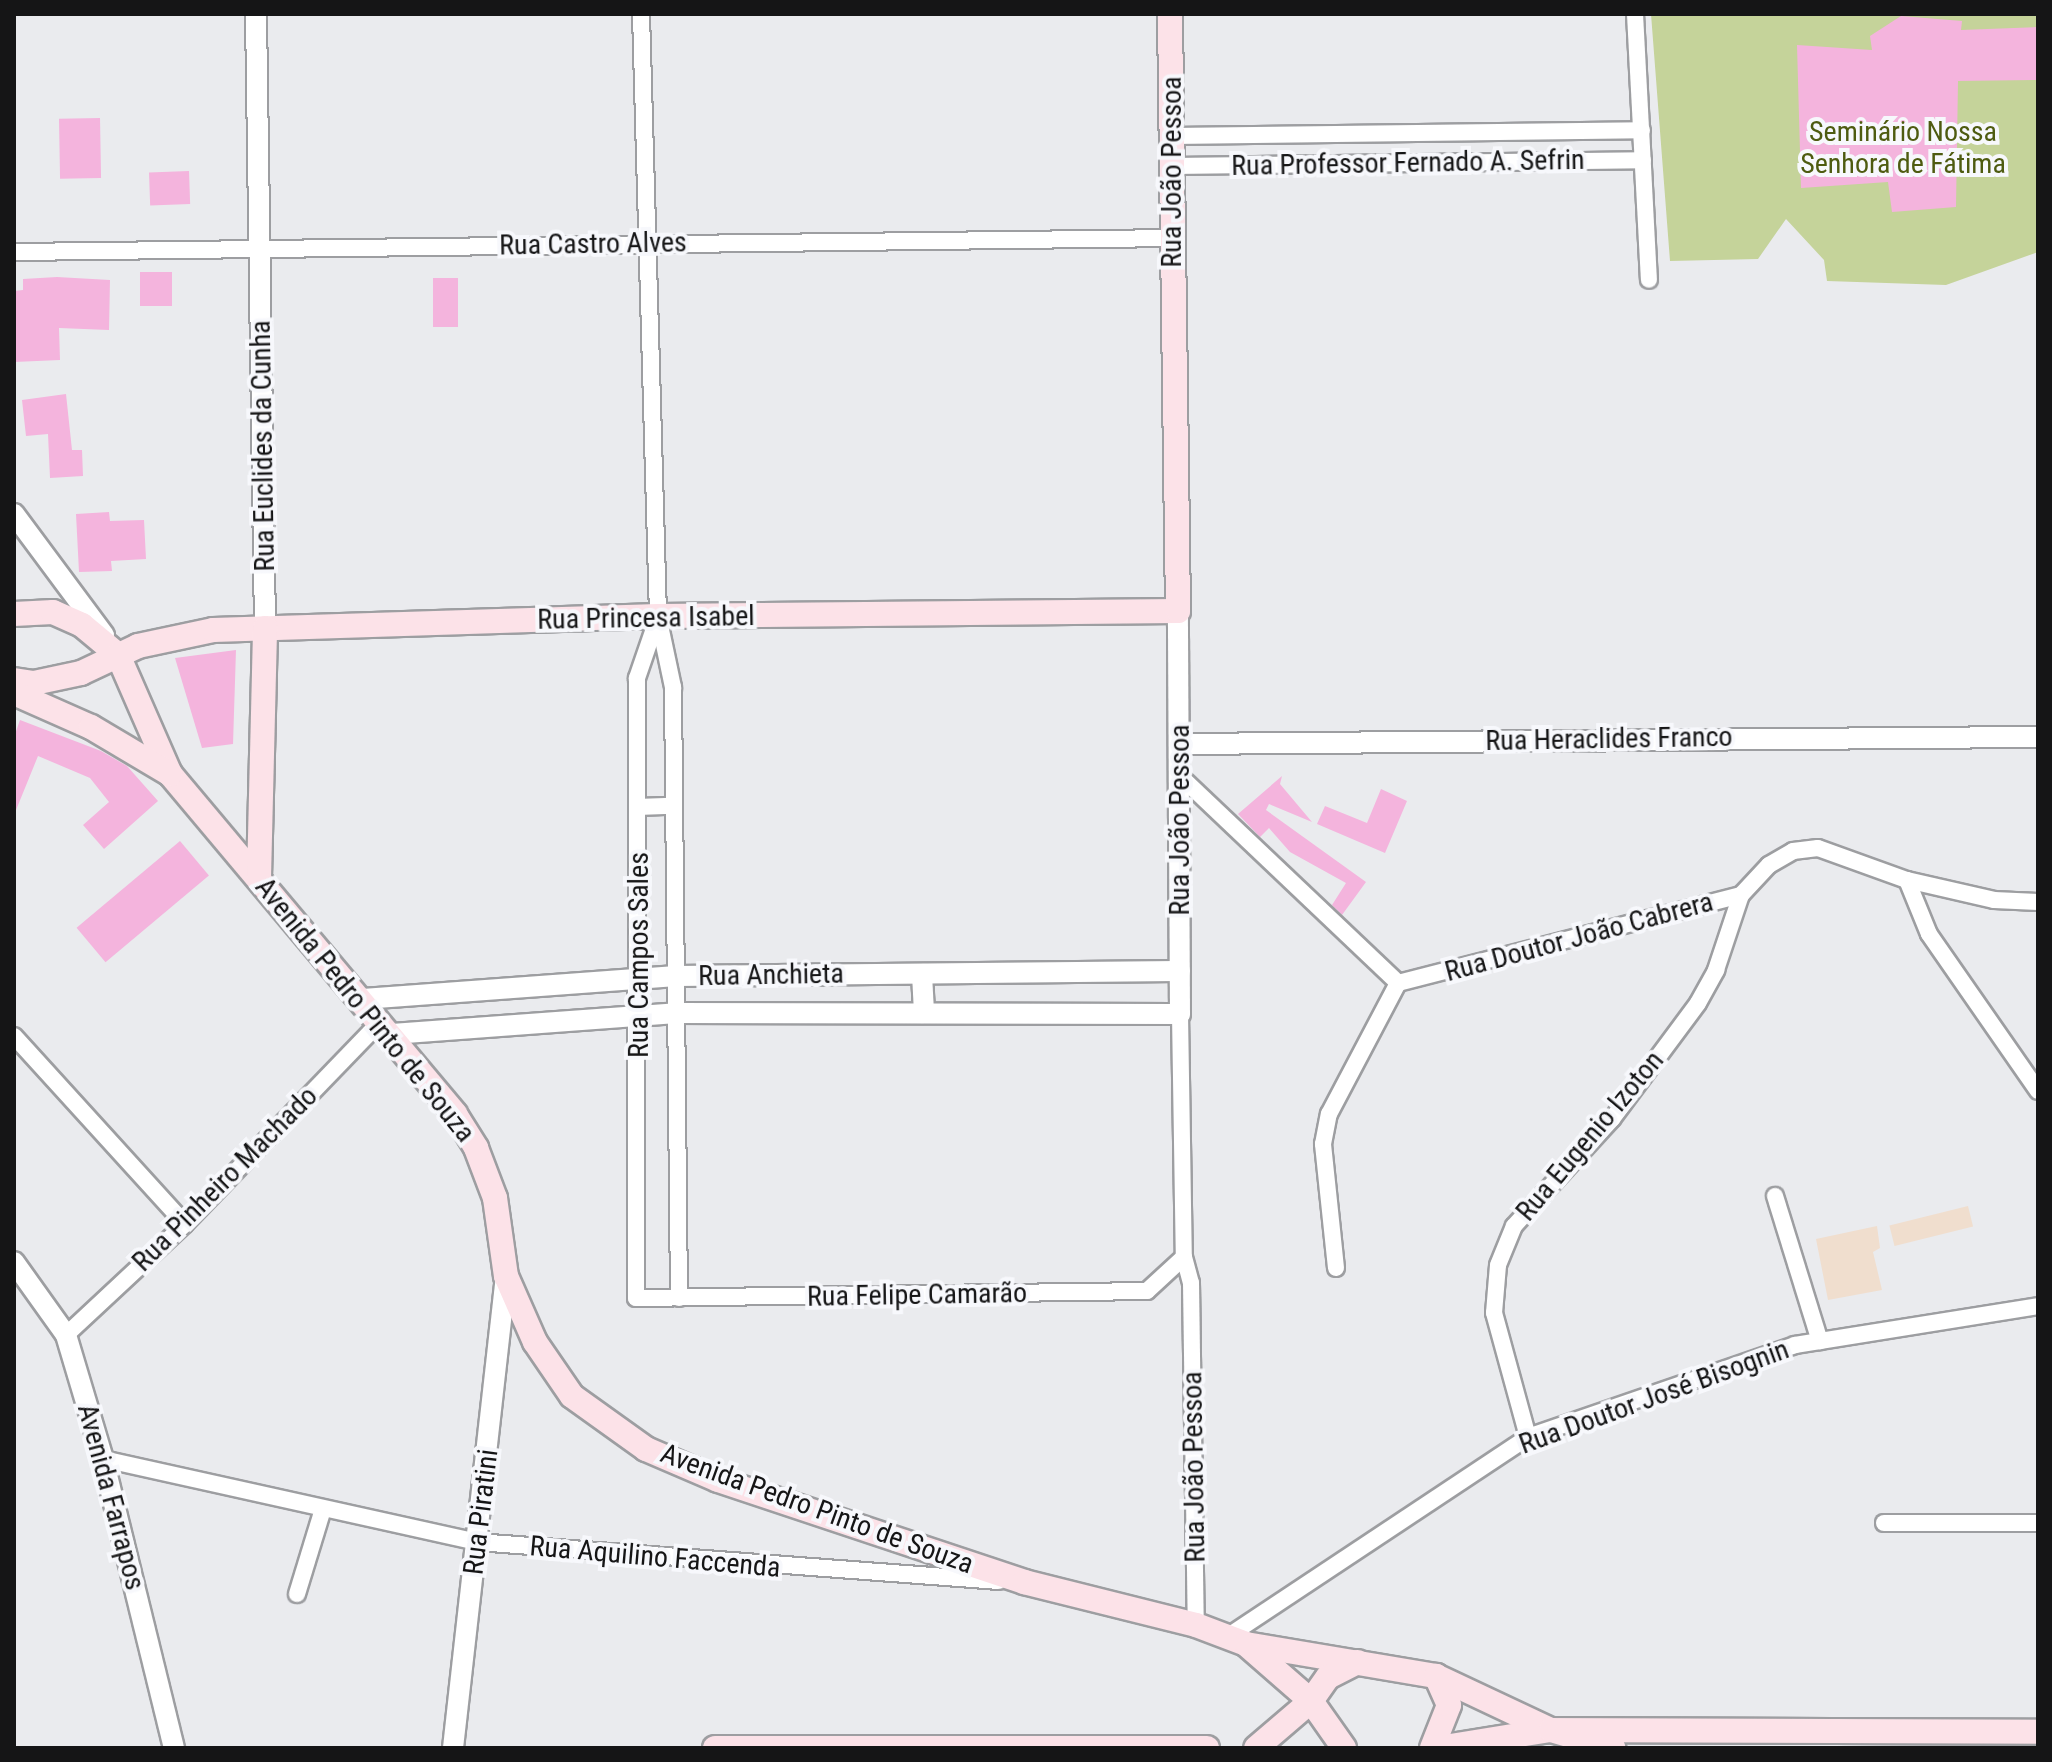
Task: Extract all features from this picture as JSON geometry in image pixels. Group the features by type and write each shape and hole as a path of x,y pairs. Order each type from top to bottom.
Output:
{"main road":[{"name":"Rua João Pessoa","path":"1170,14 1178,611"},
{"name":"Rua Princesa Isabel","path":"14,680 34,683 81,673 118,655 170,637 265,628 658,616 1178,611"},
{"path":"14,614 53,612 82,625 118,655"},
{"name":"Rua Euclides da Cunha","path":"259,877 265,628"},
{"name":"Avenida Pedro Pinto de Souza","path":"118,655 170,774 363,999 476,1148 495,1198 506,1276 535,1342 572,1396 646,1449 718,1480 1024,1582 1196,1625 1236,1641 1436,1676 1551,1730 1613,1748"},
{"name":"Avenida Pedro Pinto de Souza","path":"14,693 91,727 170,774"},
{"name":"Avenida Pedro Pinto de Souza","path":"1236,1641 1311,1701 1344,1748"},
{"path":"1256,1748 1311,1701 1328,1677 1357,1662"},
{"path":"1432,1748 1449,1705 1436,1676"},
{"path":"1438,1748 1551,1730 2038,1732"},
{"path":"715,1748 1207,1748"}],"street":[{"name":"Rua Euclides da Cunha","path":"256,14 265,628"},
{"name":"Rua Campos Sales","path":"641,14 645,242 658,616 673,687 671,806 679,1298"},
{"path":"1635,14 1649,280"},
{"name":"Rua Professor Fernado A. Sefrin","path":"1172,136 1642,130"},
{"name":"Rua Professor Fernado A. Sefrin","path":"1172,166 1643,160"},
{"name":"Rua Castro Alves","path":"14,252 261,252 645,242 1171,238"},
{"path":"14,514 118,655"},
{"name":"Rua João Pessoa","path":"1178,611 1184,1257 1191,1283 1196,1625"},
{"name":"Rua Campos Sales","path":"636,1298 641,1016 637,678 658,616"},
{"name":"Rua Heraclides Franco","path":"1179,744 2038,737"},
{"path":"1179,775 1398,983 1329,1114 1323,1144 1336,1268"},
{"path":"638,807 671,806"},
{"name":"Rua Doutor João Cabrera","path":"1398,983 1741,895 1769,865 1793,851 1818,848 1907,880 1994,900 2038,902"},
{"path":"1907,880 1929,934 2038,1091"},
{"name":"Rua Eugenio Izoton","path":"1528,1437 1494,1313 1498,1265 1514,1226 1612,1119 1698,1003 1716,970 1741,895"},
{"name":"Rua Anchieta","path":"363,999 676,976 1180,971"},
{"path":"922,974 924,1013"},
{"name":"Rua Anchieta","path":"386,1028 676,1013 1180,1014"},
{"name":"Rua Pinheiro Machado","path":"66,1335 386,1028"},
{"path":"14,1036 185,1224"},
{"path":"1775,1196 1820,1341"},
{"name":"Rua Felipe Camarão","path":"636,1298 1147,1291 1184,1257"},
{"name":"Avenida Farrapos","path":"14,1262 66,1335 103,1459 174,1748"},
{"name":"Rua Piratini","path":"453,1748 506,1276"},
{"name":"Rua Doutor José Bisognin","path":"1236,1641 1528,1437 1820,1341 2038,1306"},
{"name":"Rua Aquilino Faccenda","path":"103,1459 322,1512 477,1542 1024,1582"},
{"path":"297,1594 322,1512"},
{"path":"1884,1523 2038,1523"}],"shaded area":[{"path":"1968,1206 1973,1226 1894,1246 1889,1226"},
{"path":"1877,1226 1880,1248 1873,1252 1882,1290 1828,1300 1816,1239"}],"green space":[{"name":"Seminário Nossa Senhora de Fátima","path":"1651,14 2038,14 2038,252 1946,285 1827,281 1824,260 1786,219 1758,259 1670,261"}],"building":[{"path":"1901,16 1962,21 1961,30 2038,27 2038,80 1958,81 1956,207 1892,212 1888,182 1801,188 1797,45 1872,50 1870,36"},
{"path":"100,118 101,178 60,179 59,119"},
{"path":"189,171 190,204 150,205 149,172"},
{"path":"140,272 172,272 172,306 140,306"},
{"path":"433,278 458,278 458,327 433,327"},
{"path":"23,279 110,280 109,330 59,328 60,360 14,362 14,291 23,290"},
{"path":"66,394 72,450 82,450 83,476 50,478 48,434 26,436 22,400"},
{"path":"109,512 110,521 144,520 146,559 111,561 112,571 79,572 76,514"},
{"path":"236,650 233,744 202,748 175,658"},
{"path":"20,720 101,751 127,766 158,801 104,849 83,825 109,802 90,778 38,756 14,815 14,737"},
{"path":"1282,776 1280,784 1312,822 1269,804 1266,810 1366,882 1342,915 1332,905 1346,883 1290,852 1269,828 1260,837 1238,814"},
{"path":"1381,789 1407,801 1385,853 1317,824 1325,806 1367,823"},
{"path":"180,841 209,875 106,962 77,928"}]}
